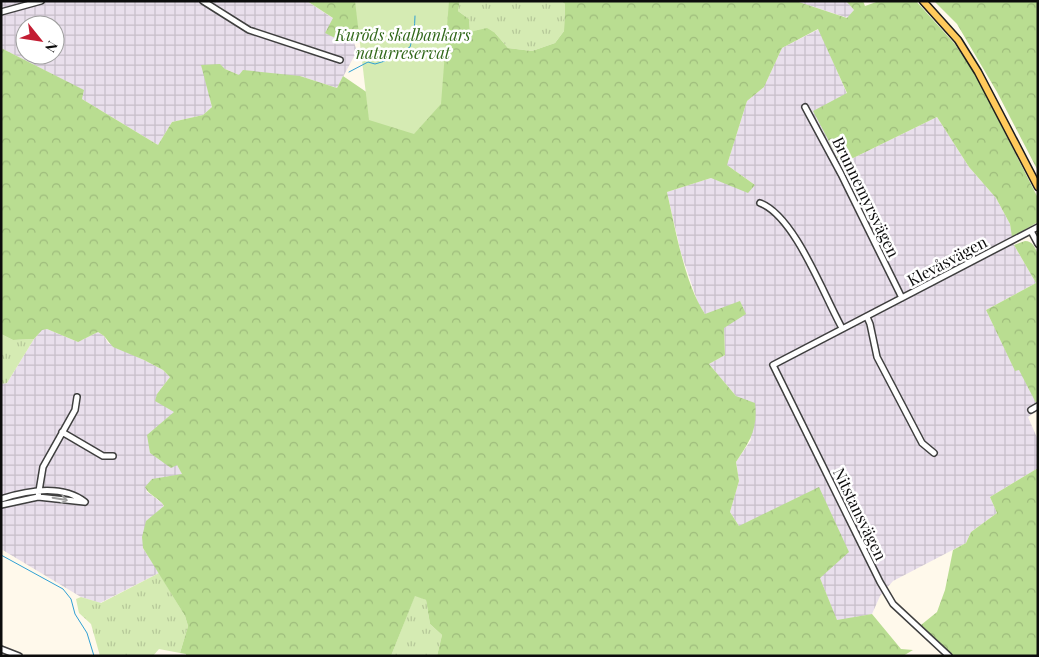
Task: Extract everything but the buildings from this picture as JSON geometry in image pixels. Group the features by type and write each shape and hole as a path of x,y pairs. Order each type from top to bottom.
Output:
{"main road":[{"path":"923,1 958,40 978,72 1038,187"}],"street":[{"path":"1,12 41,1"},
{"path":"203,1 249,30 340,60"},
{"name":"Brunnemyrsvägen","path":"806,107 902,298"},
{"path":"760,203 770,208 781,218 794,235 842,328"},
{"name":"Klevåsvägen","path":"773,365 1038,227"},
{"path":"1031,231 1038,244"},
{"path":"867,317 876,358 922,443 934,453"},
{"name":"Nitstansvägen","path":"773,365 880,582 893,604 949,656"},
{"path":"38,497 43,467 75,410 77,396"},
{"path":"1031,410 1038,406"},
{"path":"62,432 103,456 114,456"},
{"path":"1,499 16,494 39,491 72,495 85,502 38,497 1,505"},
{"path":"1,649 19,656"}],"shaded area":[{"path":"1,1 307,1 349,29 357,51 337,88 300,76 239,75 225,69 202,65 212,107 203,115 172,122 158,145 82,99 83,90 34,65 65,65 65,15 15,15 15,55 1,48"},
{"path":"796,1 846,1 854,10 848,18"},
{"path":"819,29 847,94 814,111 841,164 937,117 969,167 996,198 1010,224 1014,245 1036,283 986,310 1015,370 1019,369 1038,406 1038,410 1028,417 1038,440 1038,468 990,497 997,513 971,532 966,543 893,581 880,596 872,614 837,621 820,578 739,526 730,512 739,481 736,462 751,440 736,396 709,364 725,355 724,328 705,314 698,303 681,253 667,192 711,178 755,185 727,165 747,101 764,87 782,48"},
{"path":"47,329 78,342 98,332 104,336 108,343 163,370 170,377 157,394 174,411 177,465 183,475 172,476 146,491 162,503 164,507 160,511 143,548 159,573 100,603 81,597 1,549 1,384 7,383 34,339 42,330"}],"green space":[{"path":"307,1 374,1 373,30 349,29 341,41 325,33 333,18"},
{"name":"Kuröds skalbankars naturreservat","path":"355,1 449,1 441,104 414,134 369,120"},
{"path":"437,1 460,1 458,11 469,19 470,32 487,28 495,33 508,48 532,51 555,43 564,31 565,4 561,1 796,1 847,18 854,10 846,1 863,1 865,6 879,1 916,1 954,43 975,74 1038,198 1038,222 1012,237 1010,224 996,198 969,167 937,117 841,164 813,111 847,93 818,29 782,48 764,87 747,101 727,165 755,185 748,193 711,178 667,192 686,272 705,314 740,301 746,314 724,328 725,355 709,364 736,396 755,403 754,428 736,462 739,481 730,512 739,526 819,487 849,552 820,578 837,620 872,614 901,649 913,650 903,656 437,656 442,635 430,624 426,600 415,596 391,656 186,656 186,654 180,653 188,626 185,616 143,548 142,537 146,521 164,506 145,487 152,479 182,474 177,465 171,468 150,453 147,435 174,412 155,401 157,394 170,377 163,370 144,360 113,347 98,332 78,342 47,329 42,330 34,339 13,340 1,334 1,48 15,55 15,65 35,65 84,90 82,99 158,145 172,122 203,115 212,107 201,65 220,64 225,69 239,75 243,70 300,76 337,88 343,76 384,104"},
{"path":"460,1 561,1 565,4 564,31 555,43 532,51 508,48 495,33 470,33 469,19 458,11"},
{"path":"934,1 1038,1 1038,171 997,92 957,24"},
{"path":"1028,241 1035,247 1038,254 1038,402 1036,403 1019,370 1015,371 986,310 1036,283 1014,245"},
{"path":"1,334 13,340 34,339 7,383 1,384"},
{"path":"1038,468 1038,656 953,656 921,625 937,612 945,590 953,550 966,543 971,532 997,513 990,497"},
{"path":"159,573 185,616 188,626 180,653 159,649 153,656 100,656 91,624 79,613 76,599 81,597 101,603"},
{"path":"415,595 426,600 430,624 442,635 437,656 391,656"}],"waterway":[{"path":"401,56 410,47 414,32 415,16"},
{"path":"349,72 368,62 375,64 385,61"},
{"path":"1,555 63,589 71,599 75,614 87,633 94,656"}]}
